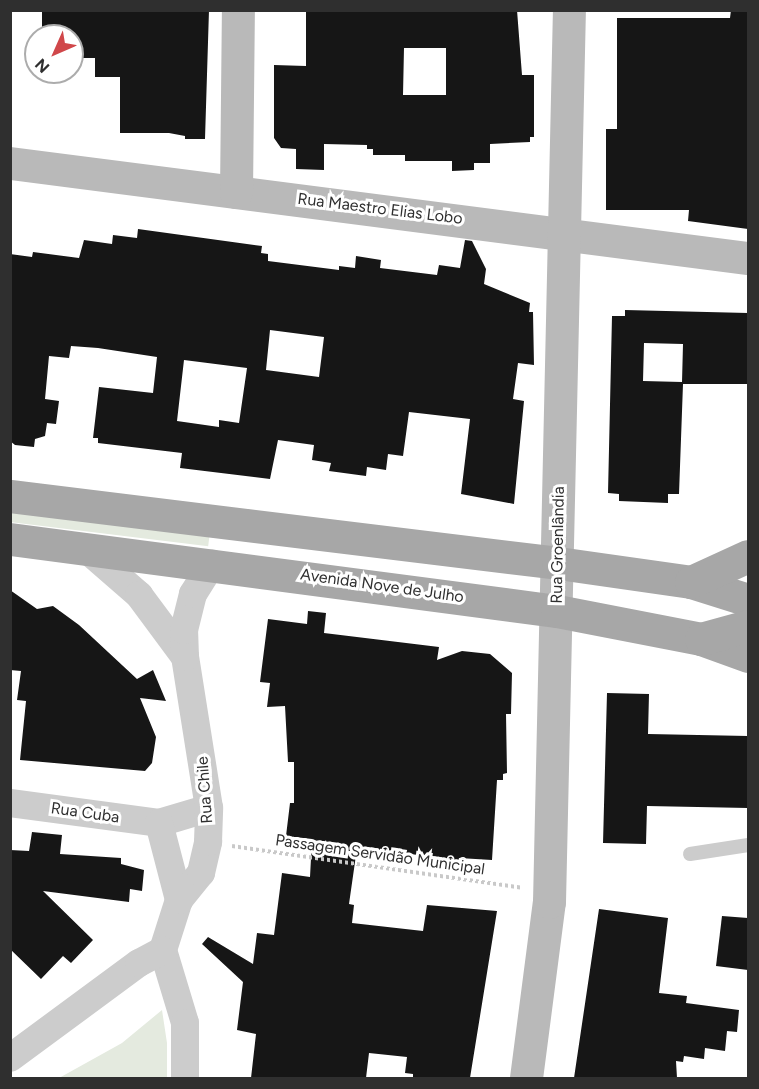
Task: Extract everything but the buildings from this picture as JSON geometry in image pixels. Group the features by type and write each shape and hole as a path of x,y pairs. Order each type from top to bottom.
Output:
{"main road":[{"path":"236,192 238,10"},
{"name":"Rua Groenlândia","path":"526,1078 549,891 566,232 569,10"},
{"name":"Rua Maestro Elias Lobo","path":"10,163 566,232 748,258"},
{"path":"10,496 558,563 691,582 748,600"},
{"name":"Avenida Nove de Julho","path":"10,539 212,563 556,611 700,639 748,656"},
{"path":"691,582 748,556"},
{"path":"700,639 748,626"}],"street":[{"name":"Rua Chile","path":"85,548 139,595 185,657"},
{"name":"Rua Chile","path":"164,950 179,900 201,873 208,842 210,808 185,657 186,611 212,563"},
{"name":"Rua Cuba","path":"10,802 159,824 210,808"},
{"path":"159,824 179,900"},
{"path":"10,1058 139,963 164,950 185,1023 185,1078"}],"lane":[{"path":"690,855 748,845"}],"path":[{"name":"Passagem Servidão Municipal","path":"208,842 549,891"}],"shaded area":[{"path":"11,511 210,535 208,546 10,522"},
{"path":"162,1010 167,1043 167,1078 59,1078 122,1043"}]}
